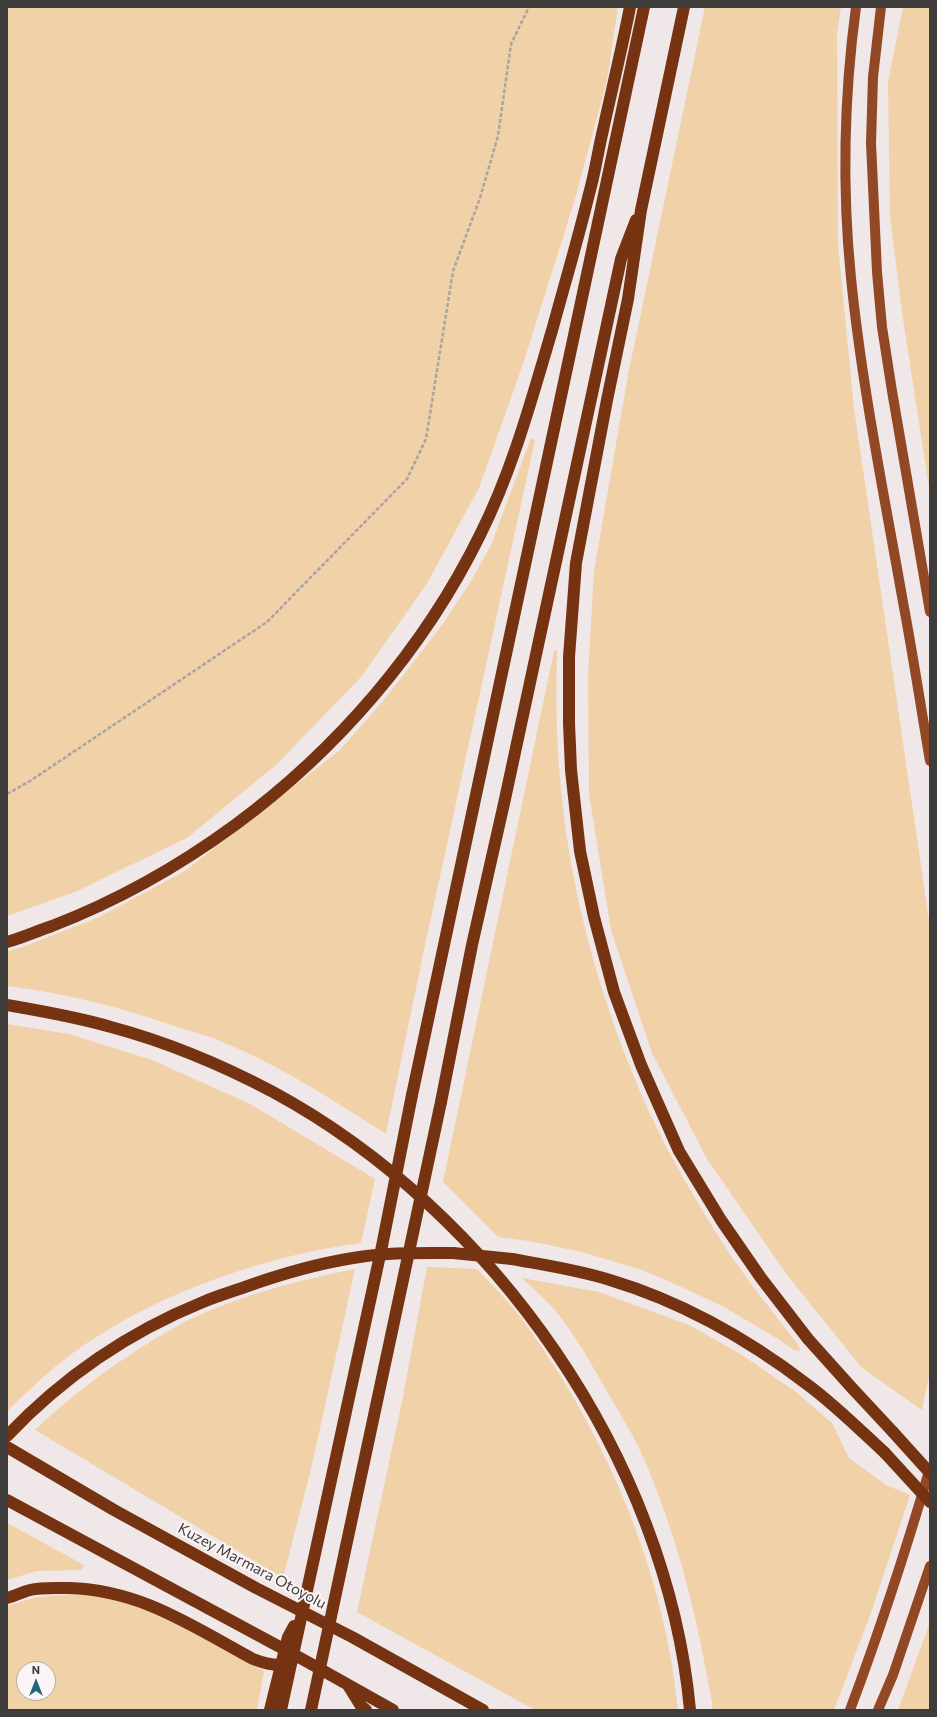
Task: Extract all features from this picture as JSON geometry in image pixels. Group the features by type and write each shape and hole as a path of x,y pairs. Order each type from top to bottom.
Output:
{"highway":[{"path":"7,942 108,902 164,872 218,838 262,805 320,753 380,688 417,641 459,575 473,548 510,466 530,407 590,191 630,7"},
{"path":"281,1710 379,1260 412,1095 644,7"},
{"path":"684,7 641,210 628,299 576,563 569,657 569,722 571,770 580,851 594,917 614,992 641,1065 679,1151 721,1220 761,1278 808,1339 930,1474"},
{"path":"311,1710 441,1102 472,945 507,792 621,259 641,210"},
{"path":"7,1005 52,1013 111,1027 158,1042 216,1064 273,1092 333,1128 378,1160 456,1232 514,1296 545,1336 589,1404 610,1442 651,1535 665,1580 682,1652 690,1710"},
{"path":"7,1436 33,1410 61,1386 116,1346 163,1320 203,1302 267,1279 320,1264 354,1257 396,1253 453,1253 512,1259 561,1268 610,1280 645,1292 716,1324 747,1342 809,1385 885,1453 930,1502"},
{"name":"Kuzey Marmara Otoyolu","path":"7,1447 120,1514 256,1588 352,1637 483,1710"},
{"path":"7,1500 304,1660 393,1710"},
{"path":"7,1598 31,1590 60,1588 89,1588 112,1592 166,1610 253,1660 266,1664 284,1665 304,1660"},
{"path":"270,1710 288,1637 304,1603"},
{"path":"347,1684 361,1706 366,1710"}],"main road":[{"path":"856,7 851,47 845,150 846,215 850,276 858,342 878,465 904,603 930,761"},
{"path":"881,7 873,78 871,143 877,272 882,328 930,612"},
{"path":"850,1710 874,1647 911,1533 930,1468"},
{"path":"878,1710 893,1675 930,1566"}],"path":[{"path":"7,794 30,781 267,622 407,479 426,439 453,270 480,198 498,136 511,44 529,7"}],"shaded area":[{"path":"7,7 618,7 607,80 575,199 523,364 479,488 426,585 361,677 277,764 187,838 75,892 7,916"},
{"path":"705,7 841,7 837,33 838,245 854,408 930,927 930,1371 922,1410 862,1368 787,1275 707,1159 652,1053 611,930 589,794 588,676 594,571 628,375"},
{"path":"903,7 930,7 930,494 903,319 890,217 888,82"},
{"path":"531,438 535,440 422,959 386,1134 326,1096 284,1072 242,1050 215,1039 133,1013 92,1002 7,986 7,951 20,948 97,918 185,871 340,750 383,701 412,664 442,625 468,586 491,545"},
{"path":"556,650 559,763 565,823 572,866 591,953 618,1037 652,1118 685,1181 730,1255 799,1346 800,1351 794,1350 724,1307 642,1270 582,1252 529,1241 498,1237 443,1182 554,651"},
{"path":"7,1024 69,1034 152,1060 250,1104 375,1179 361,1243 321,1250 240,1270 161,1301 124,1320 89,1342 50,1371 7,1411"},
{"path":"427,1267 477,1269 509,1303 527,1326 556,1369 583,1414 607,1460 628,1509 646,1558 660,1608 671,1659 678,1710 535,1710 357,1612 403,1397"},
{"path":"355,1269 311,1469 283,1578 35,1430 64,1404 109,1369 158,1337 189,1320 212,1309 252,1295 293,1283"},
{"path":"522,1278 599,1292 689,1325 742,1355 796,1392 832,1423 849,1458 886,1485 910,1495 871,1613 834,1710 712,1710 712,1702 694,1611 669,1524 647,1466 632,1434 570,1330 550,1305"},
{"path":"7,1523 84,1565 82,1570 37,1571 7,1580"},
{"path":"88,1593 130,1603 160,1615 264,1671 257,1710 7,1710 7,1606 37,1597"},
{"path":"930,1622 930,1710 898,1710"}]}
